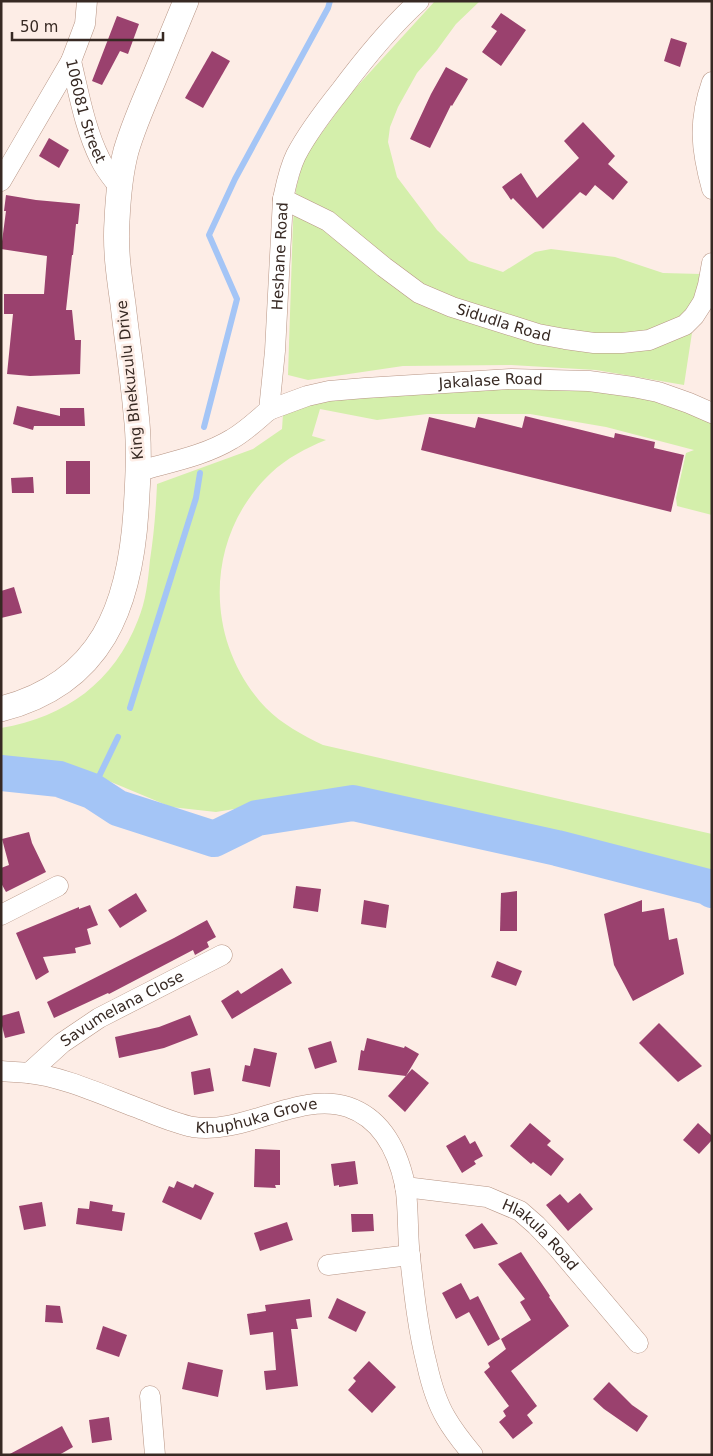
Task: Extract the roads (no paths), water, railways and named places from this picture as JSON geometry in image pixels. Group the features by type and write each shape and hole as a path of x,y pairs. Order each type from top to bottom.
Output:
{"street":[{"name":"106081 Street","path":"88,1 85,24 70,61 91,139 107,172 120,188"},
{"name":"King Bhekuzulu Drive","path":"1,709 19,705 43,694 74,673 88,659 102,641 116,615 131,560 139,471 136,415 117,260 116,224 126,152 136,120 186,1"},
{"name":"Heshane Road","path":"269,410 275,351 283,199 286,183 295,157 318,120 366,58 419,1"},
{"path":"1,181 70,61"},
{"path":"712,82 705,103 703,118 703,146 706,169 712,189"},
{"name":"Sidudla Road","path":"283,199 328,220 384,267 419,293 452,307 538,334 565,339 594,343 622,343 649,340 685,325 694,316 703,302 712,262"},
{"name":"Jakalase Road","path":"269,410 307,396 329,391 511,379 589,381 633,387 658,392 712,413"},
{"path":"139,471 214,448 232,439 269,410"},
{"path":"1,916 58,886"},
{"name":"Savumelana Close","path":"29,1073 62,1043 99,1018 222,955"},
{"name":"Khuphuka Grove","path":"1,1071 29,1073 60,1080 174,1122 193,1127 231,1125 310,1104 330,1104 347,1107 366,1115 379,1126 389,1139 397,1157 405,1186 410,1255 417,1310 425,1356 436,1395 445,1417 473,1455"},
{"name":"Hlakula Road","path":"405,1186 487,1197 520,1211 557,1247 638,1343"},
{"path":"328,1265 410,1255"},
{"path":"150,1396 155,1455"}],"waterway":[{"path":"204,427 237,299 209,235 235,179 328,8 330,1"},
{"path":"130,708 196,498 200,473"},
{"path":"92,791 118,737"},
{"path":"1,773 59,779 92,791 118,808 214,839 257,818 353,803 557,848 708,887 712,890"}]}
